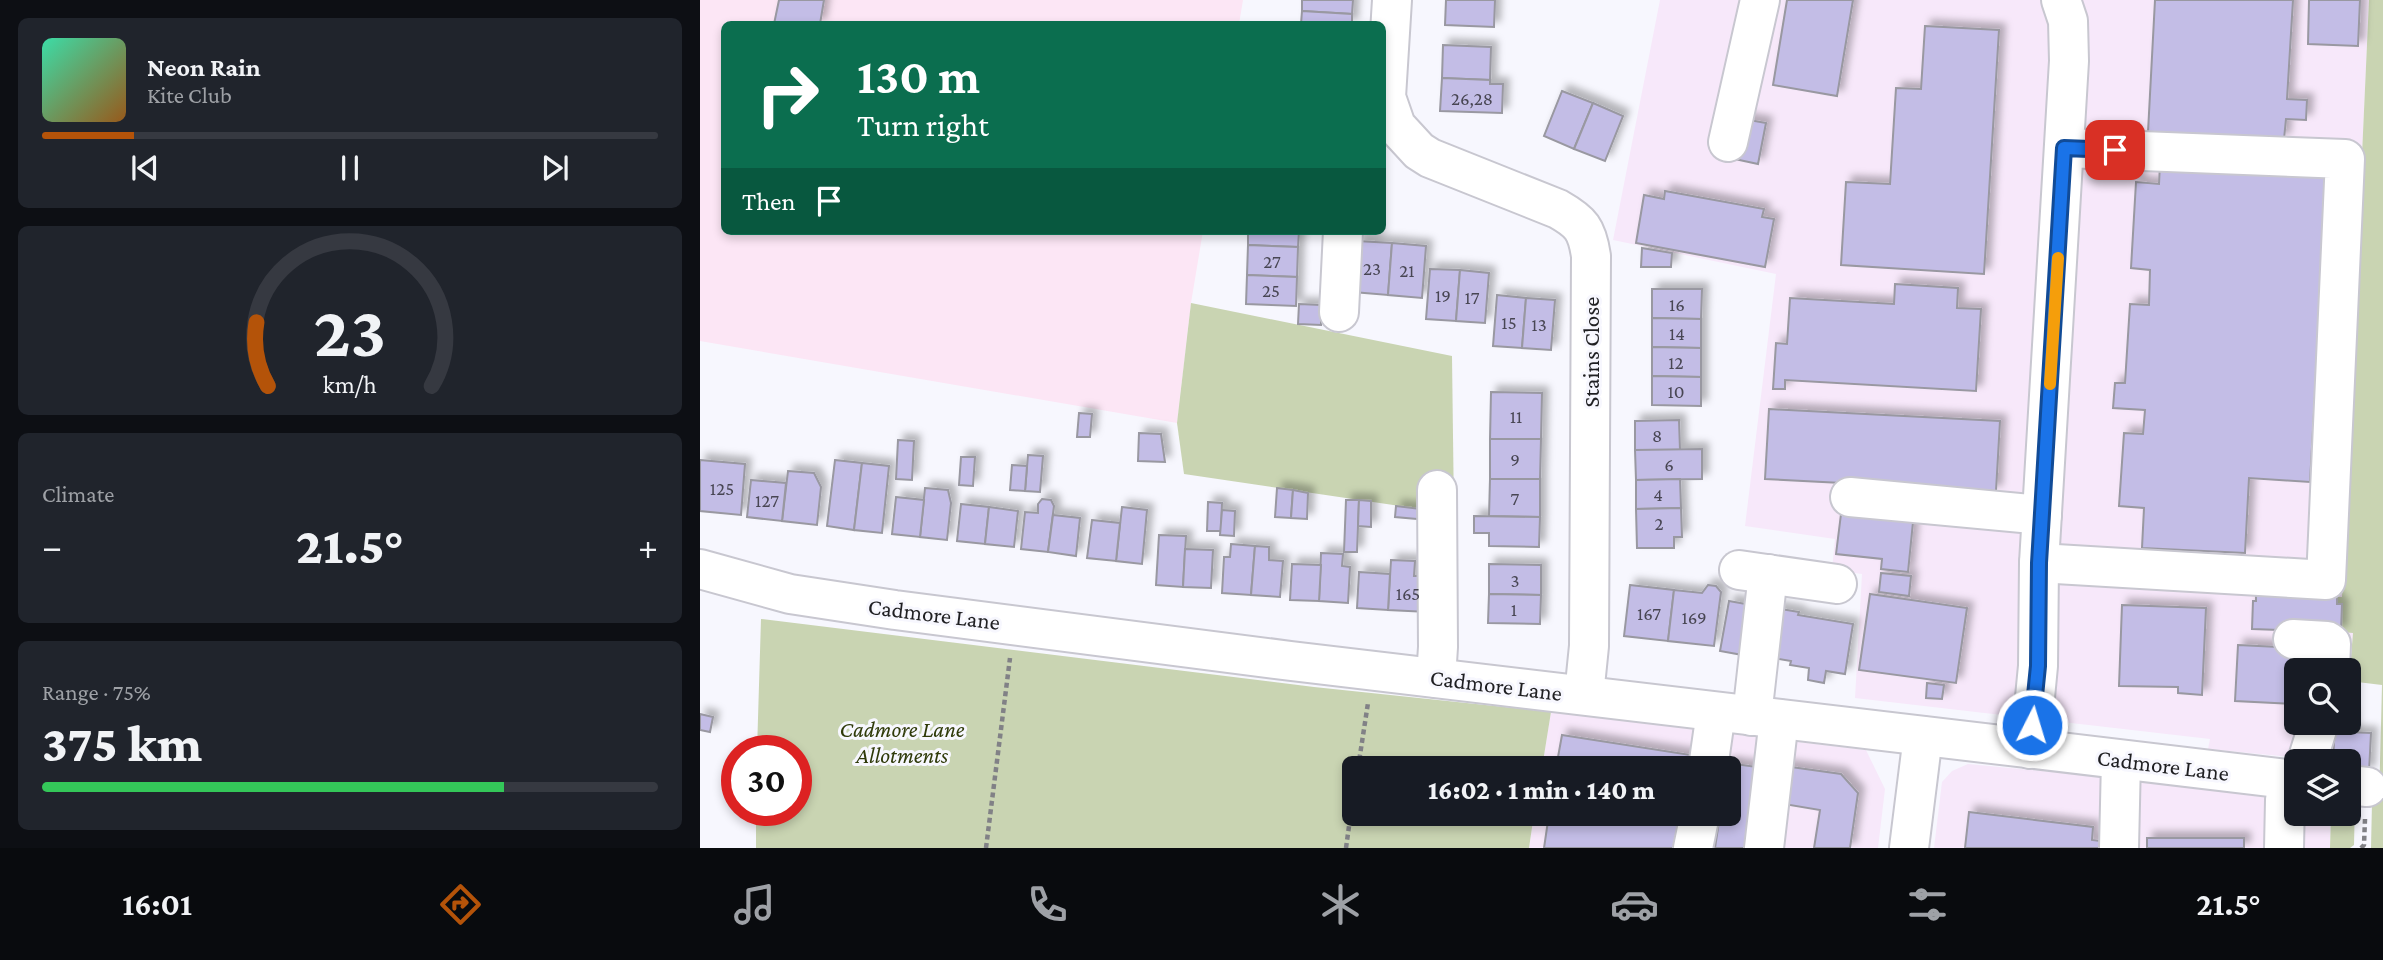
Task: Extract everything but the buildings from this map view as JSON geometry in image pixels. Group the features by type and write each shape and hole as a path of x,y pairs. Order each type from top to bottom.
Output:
{"street":[{"name":"Stains Close","path":"1392,0 1386,97 1389,135 1430,158 1558,209 1576,220 1588,236 1591,256 1590,632 1584,695"},
{"path":"1728,142 1760,0"},
{"path":"2030,749 2038,666 2039,563 2069,61 2068,2"},
{"path":"2039,563 2326,580 2345,159 2064,148"},
{"path":"1339,312 1343,235"},
{"path":"1436,678 1437,490"},
{"path":"1850,497 2042,515"},
{"name":"Cadmore Lane","path":"700,569 790,594 1373,671 2121,760 2284,773"},
{"path":"1764,848 1749,715 1754,572 1837,584"},
{"path":"2292,639 2327,641 2332,644 2331,658"},
{"path":"1717,756 1749,715"},
{"path":"1909,848 1923,736"},
{"path":"2119,848 2121,760"},
{"path":"1693,848 1698,826"},
{"path":"2284,848 2288,826"}],"path":[{"path":"986,848 1014,624"},
{"path":"1360,756 1373,671"},
{"path":"1346,848 1349,826"}],"shaded area":[{"path":"700,0 1243,0 1240,21 721,21 721,235 1202,235 1191,303 1177,423 700,341"},
{"path":"1660,0 2369,0 2342,604 2353,632 2351,658 2284,658 2284,735 2334,735 2334,749 2284,749 2284,756 2208,749 2210,739 1855,698 1862,574 1832,570 1835,539 1745,526 1776,274 1613,240"},
{"path":"1551,712 1866,750 1885,789 1878,848 1529,848 1532,826 1741,826 1741,756 1544,756"},
{"path":"1968,764 2157,782 2284,800 2284,826 2331,826 2330,848 1934,848 1942,782 1952,771"}],"green space":[{"path":"2369,0 2383,0 2383,848 2371,848 2372,802 2379,802 2382,685 2361,682 2361,658 2351,658 2353,633 2341,632 2342,604 2337,604 2337,597 2342,597"},
{"path":"1191,303 1452,356 1454,514 1184,474 1177,423"},
{"name":"Cadmore Lane Allotments","path":"761,619 1314,687 1551,712 1544,756 1342,756 1342,826 1532,826 1529,848 756,848 756,826 812,826 812,735 757,735"},
{"path":"2331,826 2354,826 2354,845 2350,848 2330,848"}],"slow traffic":[{"path":"2050,384 2058,258"}],"route":[{"path":"2032,725 2038,666 2039,563 2064,148 2115,150"}]}
